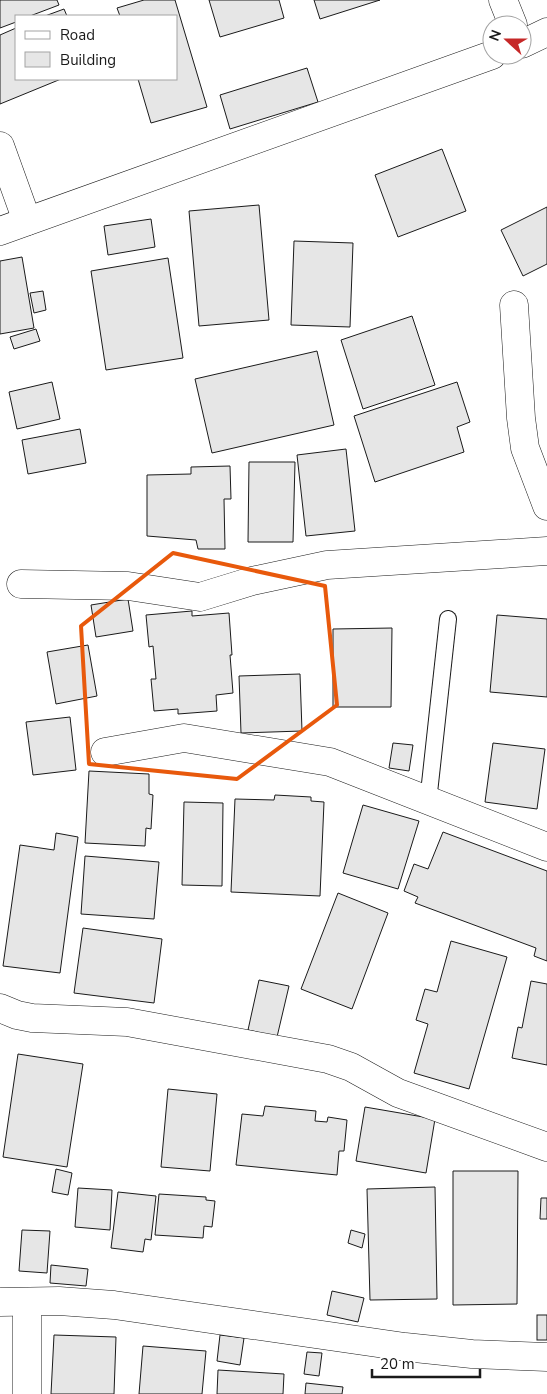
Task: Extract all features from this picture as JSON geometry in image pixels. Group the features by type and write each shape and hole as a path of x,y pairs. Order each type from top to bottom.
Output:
{"street":[{"path":"503,0 509,15"},
{"path":"532,39 547,32"},
{"path":"0,231 482,58"},
{"path":"0,146 27,221"},
{"path":"514,305 521,418 525,448 547,506"},
{"path":"22,584 128,586 200,597 252,581 327,565 547,551"},
{"path":"105,752 184,738 330,762 428,802 547,847"},
{"path":"0,1008 32,1018 127,1022 328,1059 350,1067 398,1093 547,1147"},
{"path":"0,1302 59,1301 114,1305 405,1347 472,1354 547,1357"},
{"path":"27,1302 27,1394"}],"lane":[{"path":"428,802 448,619"}],"highlighted area":[{"path":"173,553 325,586 337,705 237,779 89,764 81,626"}],"building":[{"path":"0,0 57,0 59,5 33,15 15,15 15,22 0,28"},
{"path":"144,0 175,0 207,107 151,123 138,80 178,80 178,15 120,15 117,8"},
{"path":"209,0 279,0 284,18 220,37"},
{"path":"314,0 380,0 320,19"},
{"path":"64,9 67,15 48,15"},
{"path":"15,28 15,80 59,80 0,104 0,35"},
{"path":"307,68 318,102 230,129 220,95"},
{"path":"442,149 466,211 398,237 375,175"},
{"path":"259,205 269,320 199,326 189,211"},
{"path":"547,207 547,264 523,276 501,230"},
{"path":"151,219 155,247 108,255 104,226"},
{"path":"294,241 353,243 350,327 291,325"},
{"path":"22,257 34,328 0,334 0,261"},
{"path":"168,258 183,358 106,370 91,271"},
{"path":"43,291 46,310 34,313 30,293"},
{"path":"412,316 435,385 363,409 341,340"},
{"path":"36,329 40,341 14,349 10,337"},
{"path":"317,351 334,425 212,453 195,379"},
{"path":"52,382 60,419 17,429 9,392"},
{"path":"457,382 470,422 457,427 464,452 375,482 354,416"},
{"path":"80,429 86,463 28,474 22,440"},
{"path":"346,449 355,531 306,536 297,455"},
{"path":"249,462 295,462 293,542 248,542"},
{"path":"230,466 231,499 224,499 225,549 198,549 196,540 147,536 147,475 191,474 191,467"},
{"path":"128,599 133,631 96,637 91,605"},
{"path":"192,611 192,616 229,613 233,693 216,695 217,711 178,714 178,709 154,711 151,679 156,679 153,646 149,647 146,615"},
{"path":"497,615 547,619 547,697 490,692"},
{"path":"392,628 391,707 333,707 333,629"},
{"path":"88,645 97,696 56,704 47,652"},
{"path":"300,674 302,731 241,733 239,676"},
{"path":"70,717 76,770 33,775 26,722"},
{"path":"393,743 413,745 409,771 389,768"},
{"path":"493,743 545,749 537,809 485,802"},
{"path":"89,771 149,774 149,794 153,795 151,829 146,828 145,846 85,843"},
{"path":"275,795 311,797 311,801 324,802 320,896 231,892 235,799 274,800"},
{"path":"184,802 223,803 222,886 182,885"},
{"path":"363,805 419,821 398,889 343,873"},
{"path":"443,832 547,871 547,961 534,956 536,948 415,903 418,897 404,891 414,864 428,869"},
{"path":"56,833 78,837 60,973 3,966 20,845 54,850"},
{"path":"85,856 159,862 154,919 81,914"},
{"path":"338,893 388,913 352,1009 301,989"},
{"path":"83,928 162,939 154,1003 74,993"},
{"path":"451,941 507,957 469,1089 414,1073 428,1024 416,1020 425,989 437,992"},
{"path":"259,980 289,986 277,1037 248,1030"},
{"path":"531,981 547,984 547,1065 512,1058 518,1027 522,1028"},
{"path":"18,1054 83,1064 67,1167 3,1157"},
{"path":"168,1089 217,1094 210,1171 161,1167"},
{"path":"265,1106 316,1111 315,1121 327,1122 328,1117 347,1120 344,1151 339,1151 337,1175 236,1165 242,1114 263,1116"},
{"path":"365,1107 435,1119 426,1173 356,1161"},
{"path":"56,1169 72,1173 68,1195 52,1192"},
{"path":"453,1171 518,1171 517,1304 453,1305"},
{"path":"435,1187 437,1299 370,1300 367,1189"},
{"path":"78,1188 112,1190 110,1230 75,1227"},
{"path":"118,1192 156,1196 151,1240 145,1239 143,1252 111,1248"},
{"path":"159,1194 206,1197 206,1200 215,1201 212,1227 204,1226 203,1238 155,1235"},
{"path":"541,1198 547,1198 547,1219 540,1219"},
{"path":"22,1230 50,1231 47,1273 19,1271"},
{"path":"351,1230 365,1234 362,1248 348,1243"},
{"path":"51,1265 88,1269 86,1286 50,1283"},
{"path":"332,1291 364,1298 358,1322 327,1315"},
{"path":"537,1315 547,1315 547,1340 537,1340"},
{"path":"54,1335 116,1337 114,1394 51,1394"},
{"path":"220,1335 244,1338 240,1365 217,1361"},
{"path":"143,1346 206,1351 202,1394 139,1394"},
{"path":"307,1352 322,1353 319,1376 304,1374"},
{"path":"218,1370 284,1374 283,1394 217,1394"},
{"path":"306,1383 343,1387 342,1394 305,1394"}]}
